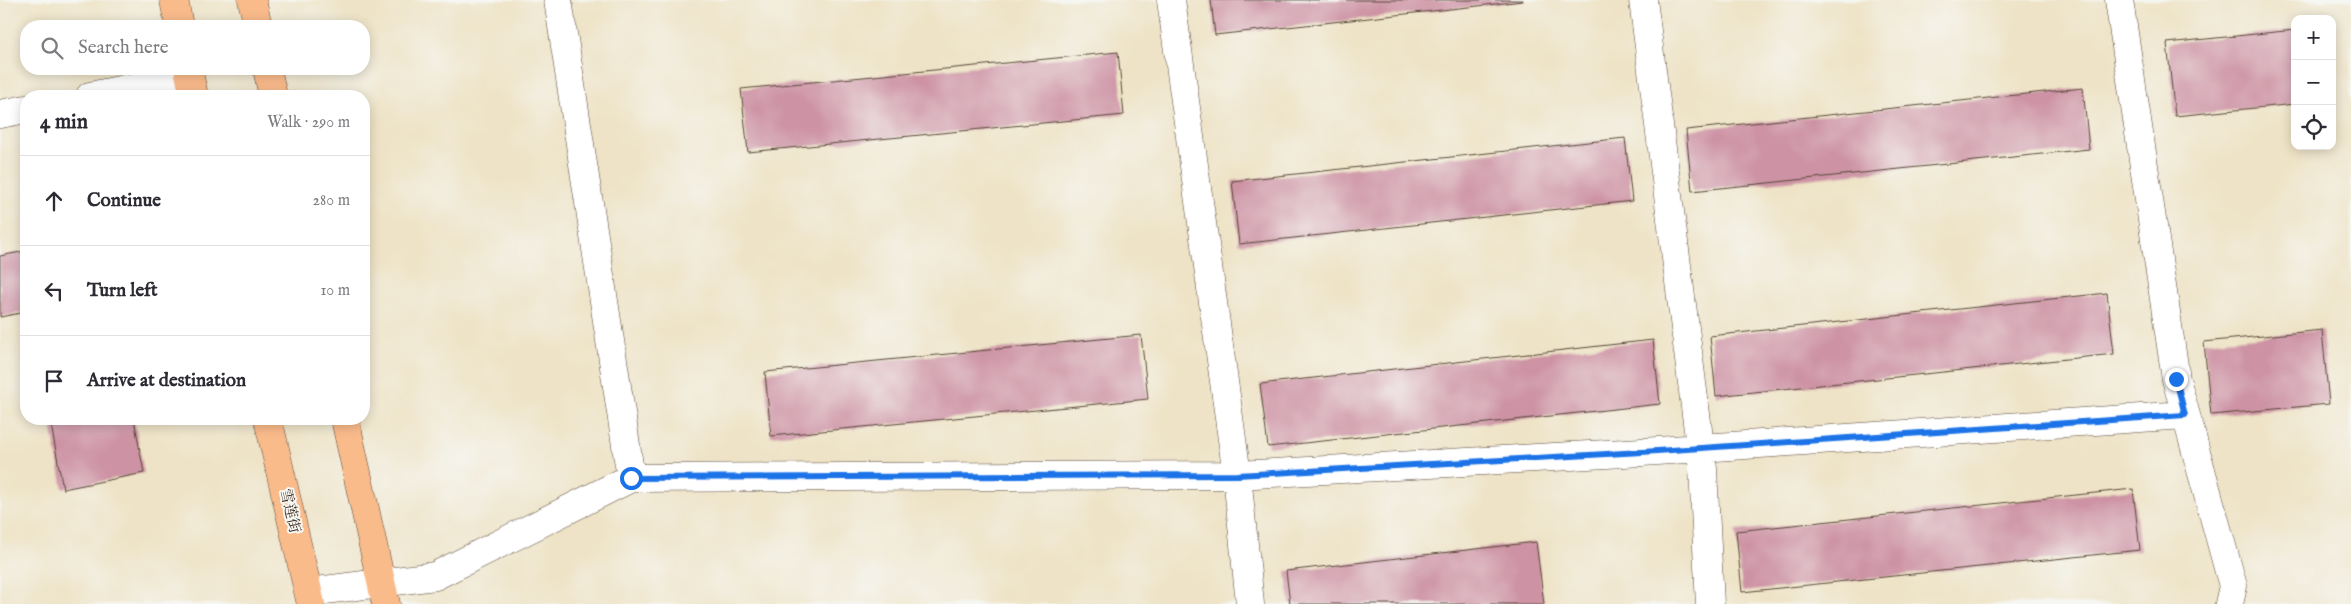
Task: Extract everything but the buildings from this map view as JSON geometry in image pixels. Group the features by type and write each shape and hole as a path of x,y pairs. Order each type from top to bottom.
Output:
{"main road":[{"path":"174,0 178,20"},
{"path":"252,0 257,20"},
{"path":"268,75 272,90"},
{"name":"雪莲街","path":"269,425 310,598"},
{"path":"346,425 384,594"}],"street":[{"path":"558,0 631,478"},
{"path":"1171,0 1237,475 1250,604"},
{"path":"1643,0 1700,448 1710,604"},
{"path":"2119,0 2176,379 2233,586 2229,604"},
{"path":"128,90 190,80"},
{"path":"0,114 20,110"},
{"path":"310,598 384,594 435,576 631,478 1237,475 1700,448 2185,415"}],"route":[{"path":"631,478 1237,475 1642,452 2185,415 2176,379"}]}
